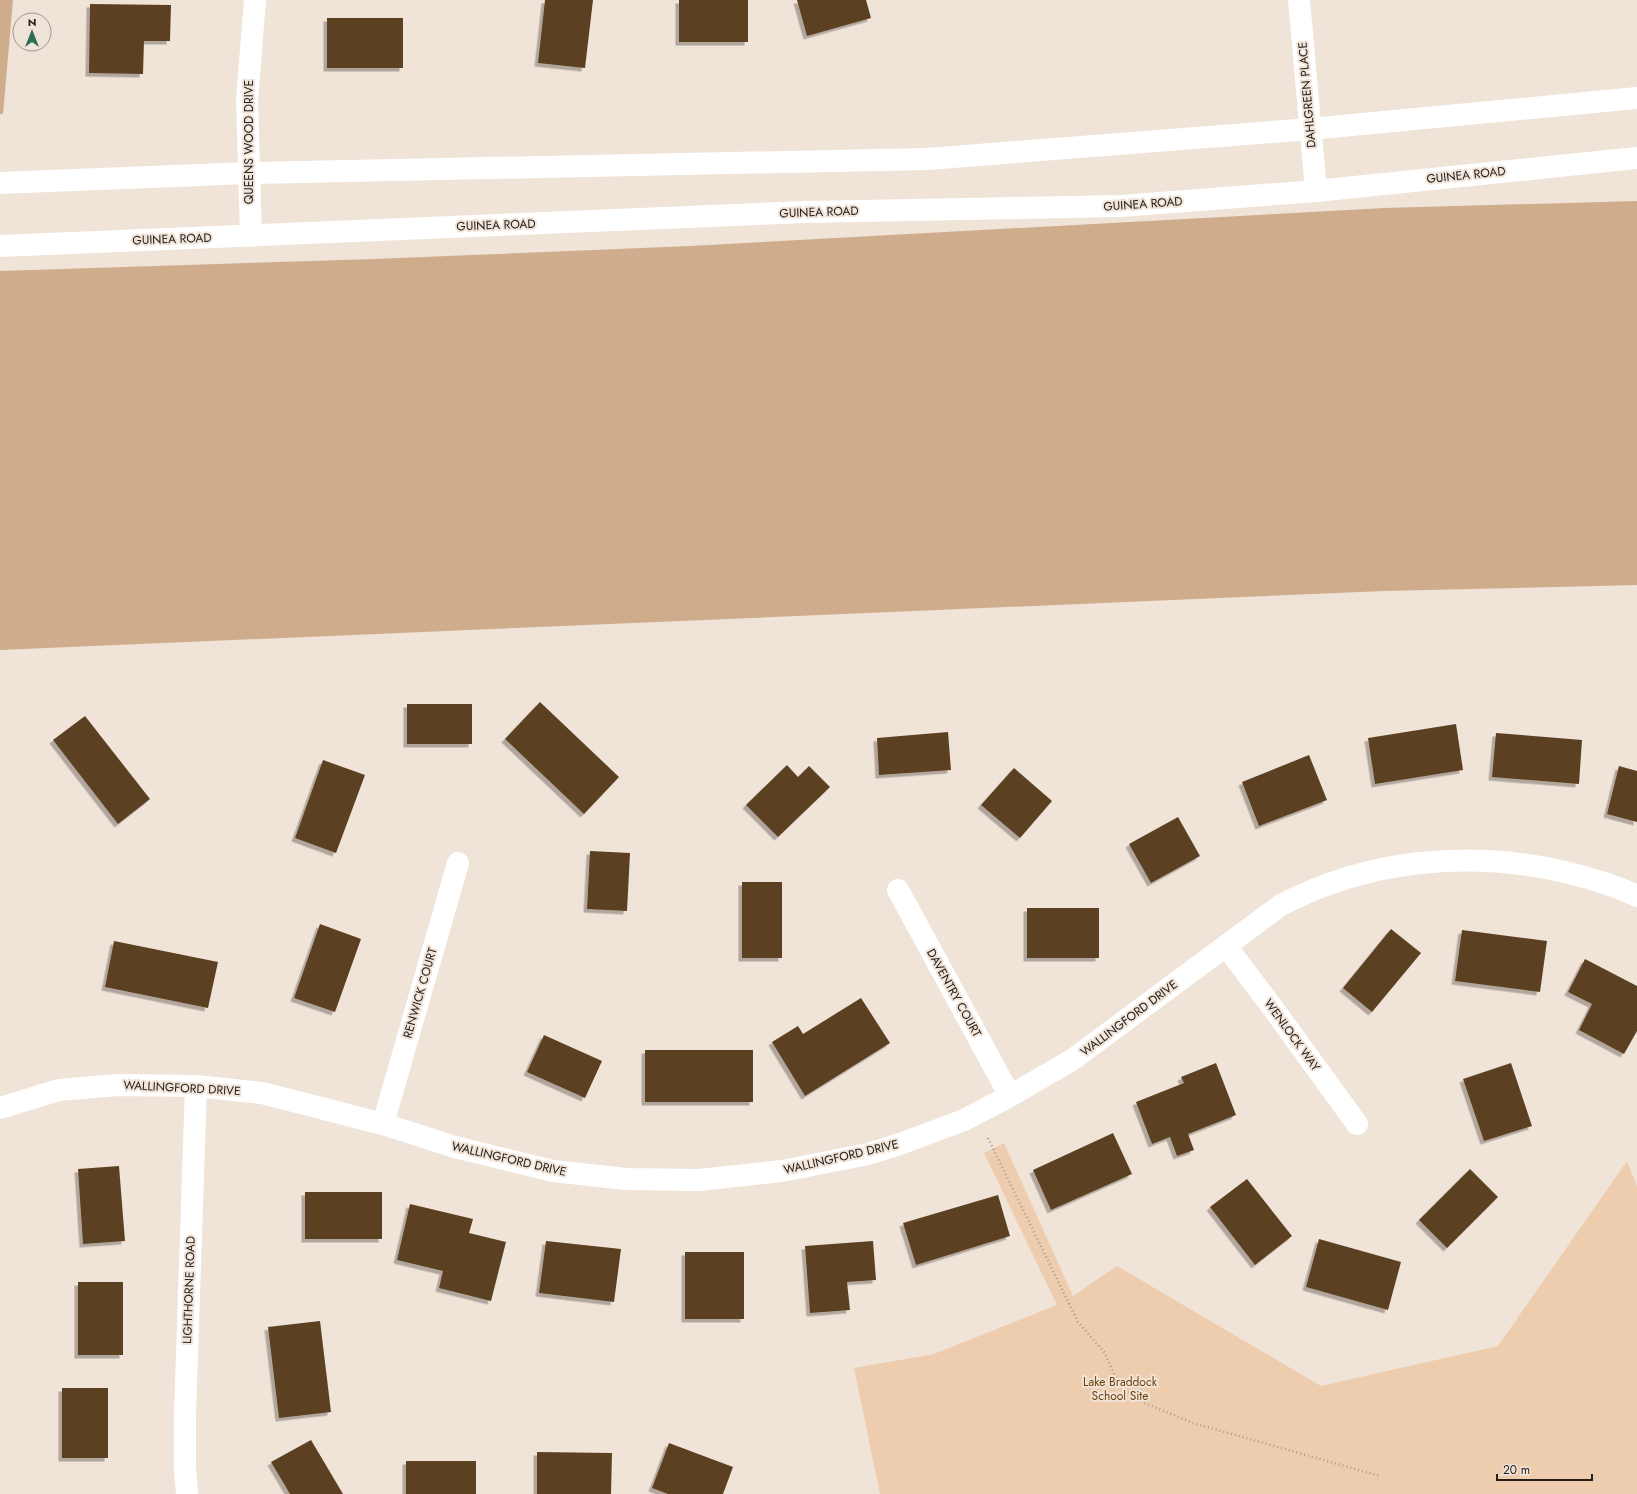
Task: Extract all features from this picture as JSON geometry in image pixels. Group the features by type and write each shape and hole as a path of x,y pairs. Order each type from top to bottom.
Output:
{"street":[{"name":"QUEENS WOOD DRIVE","path":"251,236 247,99 255,0"},
{"name":"DAHLGREEN PLACE","path":"1299,0 1316,191"},
{"path":"0,183 249,173 927,159 1310,129 1637,98"},
{"name":"GUINEA ROAD","path":"0,246 805,212 1121,206 1316,191 1637,158"},
{"name":"WALLINGFORD DRIVE","path":"0,1108 59,1090 118,1084 196,1086 262,1093 383,1124 455,1147 554,1171 626,1179 699,1180 782,1172 868,1154 900,1144 964,1120 978,1113 1072,1060 1281,905 1310,890 1339,880 1370,872 1427,862 1464,860 1502,861 1540,866 1592,878 1637,896"},
{"name":"RENWICK COURT","path":"383,1124 458,863"},
{"name":"DAVENTRY COURT","path":"898,890 1010,1096"},
{"name":"WENLOCK WAY","path":"1226,946 1357,1124"},
{"name":"LIGHTHORNE ROAD","path":"187,1494 185,1470 185,1414 196,1086"}],"path":[{"path":"978,1113 989,1140 1078,1322 1104,1352 1119,1384 1137,1400 1193,1423 1380,1476"}],"green space":[{"name":"Lake Braddock School Site","path":"1004,1143 1073,1296 1117,1266 1321,1386 1498,1346 1627,1161 1637,1186 1637,1494 880,1494 854,1368 934,1354 1057,1305 984,1153"}],"shaded area":[{"path":"0,0 13,0 3,114 0,114"},
{"path":"1637,201 1637,585 1384,591 0,650 0,271 375,259 690,246 1384,208"}],"building":[{"path":"545,0 593,0 585,68 538,63"},
{"path":"679,0 748,0 748,42 679,42"},
{"path":"797,0 866,0 871,18 807,36"},
{"path":"90,4 171,5 170,41 144,41 143,74 89,73"},
{"path":"327,18 403,18 403,68 327,68"},
{"path":"540,702 619,777 584,814 505,739"},
{"path":"407,704 472,704 472,744 407,744"},
{"path":"85,716 150,799 118,824 53,740"},
{"path":"1456,724 1463,770 1375,784 1368,738"},
{"path":"948,732 951,770 879,775 877,738"},
{"path":"1496,733 1582,740 1579,784 1492,777"},
{"path":"1309,755 1327,800 1259,826 1242,782"},
{"path":"323,760 365,775 336,853 295,838"},
{"path":"787,765 798,777 809,766 830,787 778,837 746,805"},
{"path":"1619,766 1637,771 1637,822 1607,814"},
{"path":"1014,768 1052,801 1020,838 981,805"},
{"path":"1178,817 1200,856 1151,883 1129,844"},
{"path":"590,851 630,853 627,911 587,909"},
{"path":"742,882 782,882 782,958 742,958"},
{"path":"1027,908 1099,908 1099,958 1027,958"},
{"path":"320,924 361,939 335,1012 294,998"},
{"path":"1391,929 1421,953 1372,1012 1343,988"},
{"path":"1462,930 1547,941 1540,992 1455,981"},
{"path":"114,941 218,962 208,1008 105,987"},
{"path":"1585,959 1637,986 1637,1031 1624,1054 1579,1030 1592,1004 1568,992"},
{"path":"861,998 890,1043 805,1096 772,1042 798,1026 803,1034"},
{"path":"544,1035 602,1061 585,1098 527,1072"},
{"path":"645,1050 753,1050 753,1102 645,1102"},
{"path":"1216,1063 1236,1115 1188,1134 1194,1150 1177,1156 1170,1137 1152,1144 1136,1102 1184,1083 1181,1077"},
{"path":"1511,1063 1532,1126 1484,1141 1463,1079"},
{"path":"1113,1133 1132,1174 1051,1210 1033,1170"},
{"path":"119,1166 125,1241 83,1244 78,1169"},
{"path":"1470,1169 1498,1197 1447,1248 1419,1220"},
{"path":"1247,1179 1292,1236 1255,1265 1210,1207"},
{"path":"305,1192 382,1192 382,1239 305,1239"},
{"path":"998,1195 1010,1236 916,1265 903,1223"},
{"path":"410,1204 473,1219 469,1233 506,1242 491,1301 439,1288 443,1271 397,1260"},
{"path":"1319,1239 1401,1262 1388,1310 1306,1287"},
{"path":"546,1241 621,1249 614,1302 539,1293"},
{"path":"873,1241 876,1280 847,1282 850,1310 810,1313 805,1246"},
{"path":"685,1252 744,1252 744,1319 685,1319"},
{"path":"78,1282 123,1282 123,1355 78,1355"},
{"path":"320,1321 331,1412 279,1418 268,1327"},
{"path":"62,1388 108,1388 108,1458 62,1458"},
{"path":"311,1440 343,1494 290,1494 271,1462"},
{"path":"669,1443 733,1467 723,1494 668,1494 652,1488"},
{"path":"537,1452 612,1453 611,1494 537,1494"},
{"path":"406,1461 476,1461 476,1494 406,1494"}]}
